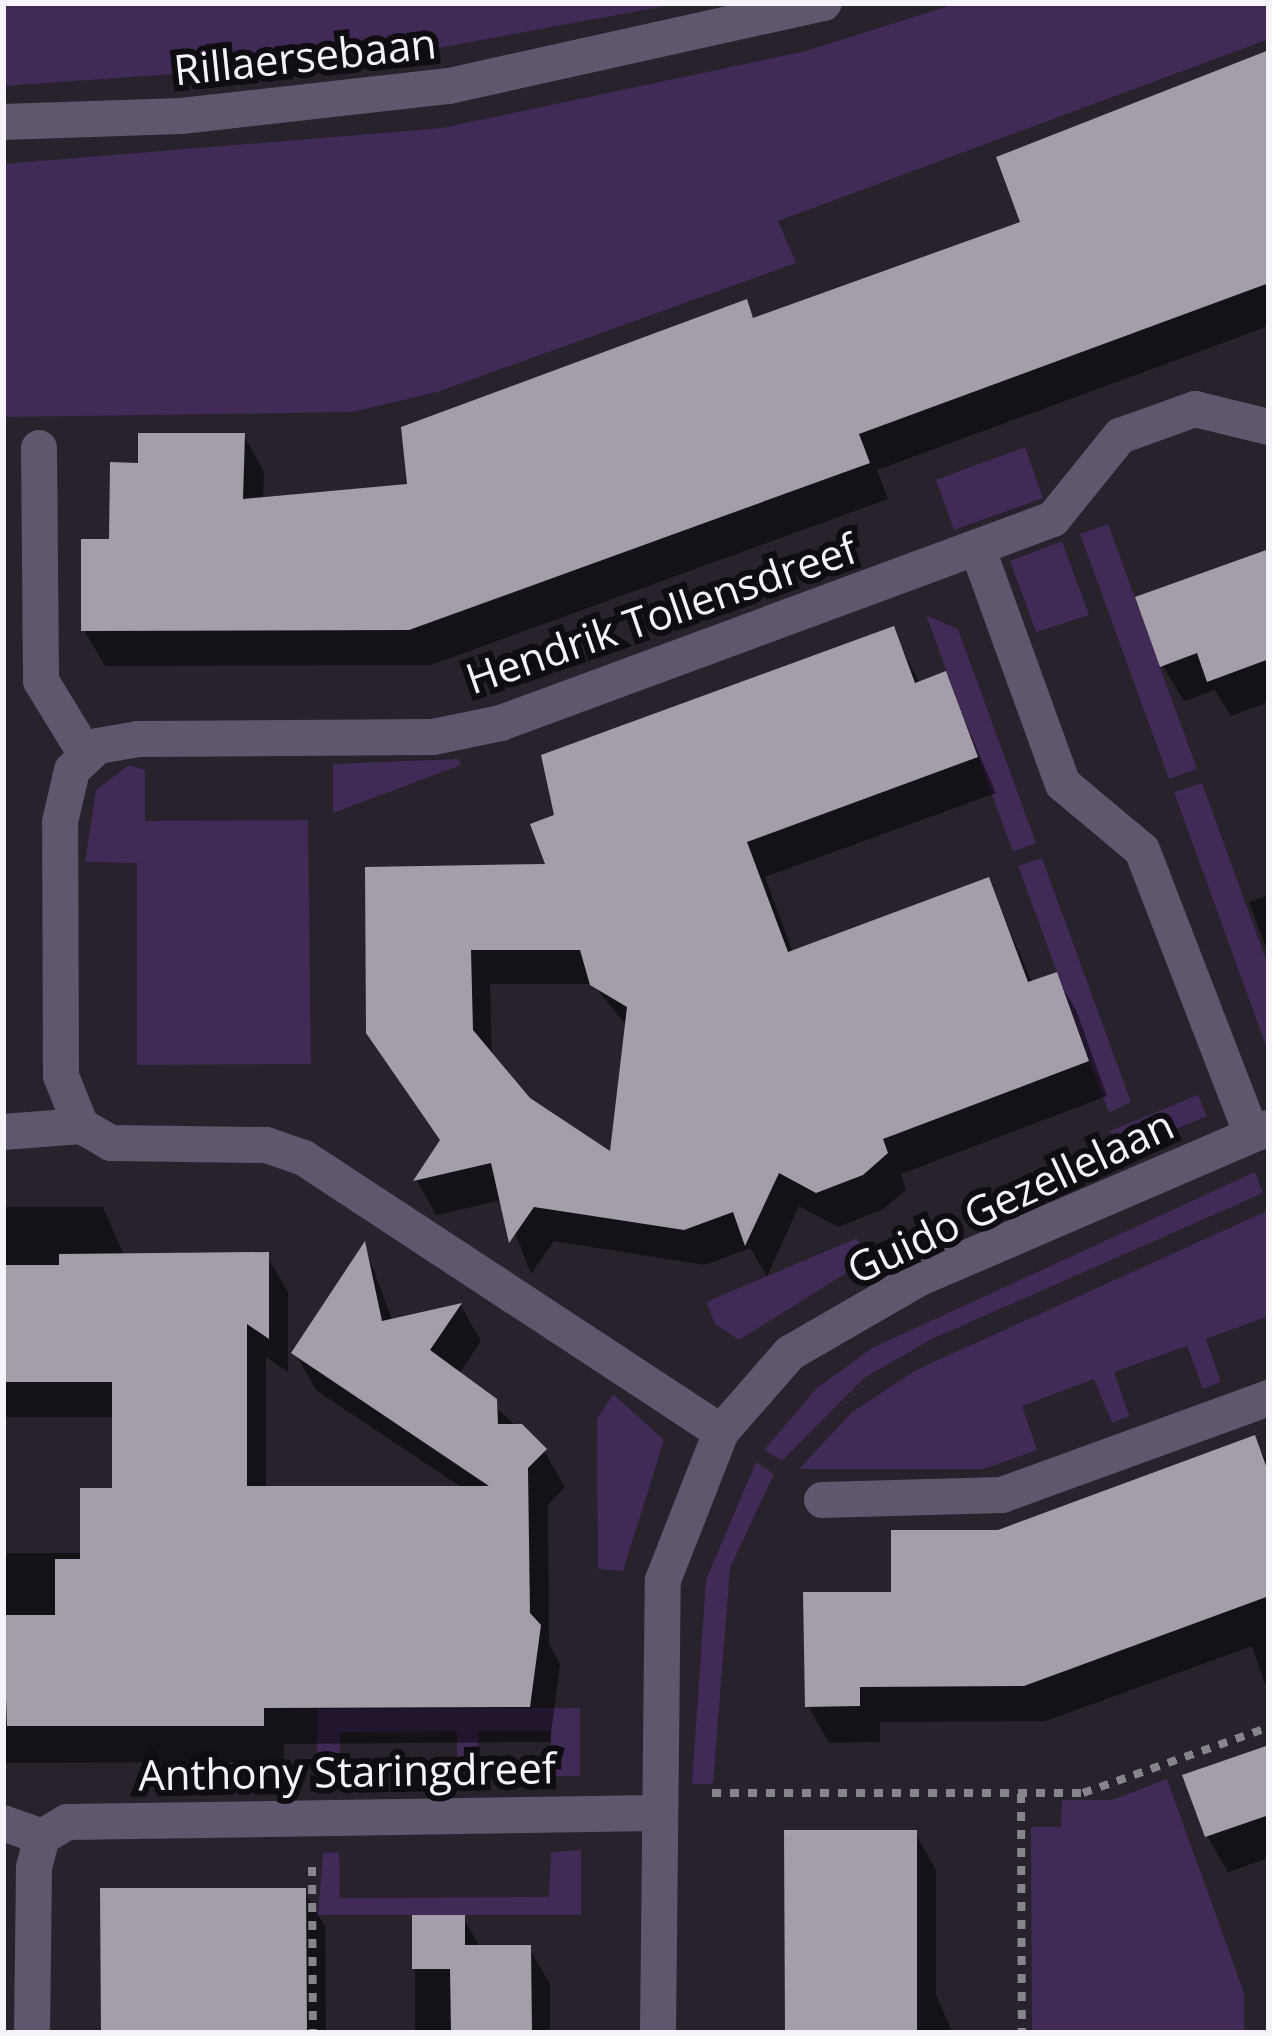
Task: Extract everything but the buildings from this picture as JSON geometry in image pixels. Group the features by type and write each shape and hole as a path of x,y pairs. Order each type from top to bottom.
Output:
{"street":[{"name":"Rillaersebaan","path":"3,122 182,116 449,86 824,3"},
{"name":"Hendrik Tollensdreef","path":"87,756 138,739 433,737 501,723 1053,519 1120,436 1196,409 1269,427"},
{"path":"39,448 41,680 87,756 72,770 60,821 61,1076 82,1126"},
{"path":"976,548 1063,784 1142,850 1261,1132"},
{"path":"3,1132 82,1126 111,1143 266,1145 304,1158 721,1432"},
{"name":"Guido Gezellelaan","path":"658,2033 663,1580 721,1432 790,1353 920,1278 1261,1132"},
{"path":"822,1500 1002,1495 1269,1398"},
{"name":"Anthony Staringdreef","path":"42,1837 95,1819 657,1803"},
{"path":"3,1823 42,1837 32,2033"}],"path":[{"path":"657,1803 1083,1793 1269,1727"},
{"path":"1021,1794 1022,2033"},
{"path":"312,1816 313,2033"}],"shaded area":[{"path":"3,3 682,3 373,60 3,86"},
{"path":"958,3 1269,3 1269,39 778,221 796,263 437,392 352,412 3,417 3,164 442,128 806,51"},
{"path":"1025,447 1043,498 954,530 936,480"},
{"path":"1108,524 1197,769 1169,779 1080,534"},
{"path":"1062,541 1089,615 1036,632 1010,561"},
{"path":"926,615 958,629 1036,843 1013,852"},
{"path":"459,759 461,765 333,813 333,764"},
{"path":"129,765 145,770 145,821 308,820 311,1064 137,1065 137,863 85,862 96,790"},
{"path":"1202,783 1269,968 1266,1046 1174,792"},
{"path":"1042,858 1131,1102 1109,1113 1018,866"},
{"path":"1198,1095 1207,1116 1119,1153 1110,1131"},
{"path":"1255,1172 1263,1193 932,1339 864,1378 782,1461 764,1450 817,1388 872,1348"},
{"path":"1269,1210 1269,1316 1206,1339 1221,1382 1203,1389 1187,1346 1114,1372 1129,1416 1112,1423 1094,1379 1022,1406 1037,1450 984,1469 799,1469 851,1413 916,1370"},
{"path":"857,1238 867,1260 739,1340 715,1324 706,1302"},
{"path":"613,1394 664,1440 623,1571 598,1569 597,1419"},
{"path":"756,1462 774,1474 730,1568 713,1784 692,1784 706,1580"},
{"path":"580,1708 580,1776 552,1776 551,1731 478,1731 478,1777 457,1777 457,1731 340,1732 340,1778 323,1778 317,1765 318,1709"},
{"path":"1167,1779 1244,1993 1244,2033 1032,2033 1031,1827 1061,1827 1062,1800 1112,1800"},
{"path":"581,1850 581,1915 318,1915 323,1853 339,1852 340,1898 549,1897 551,1852"}]}
